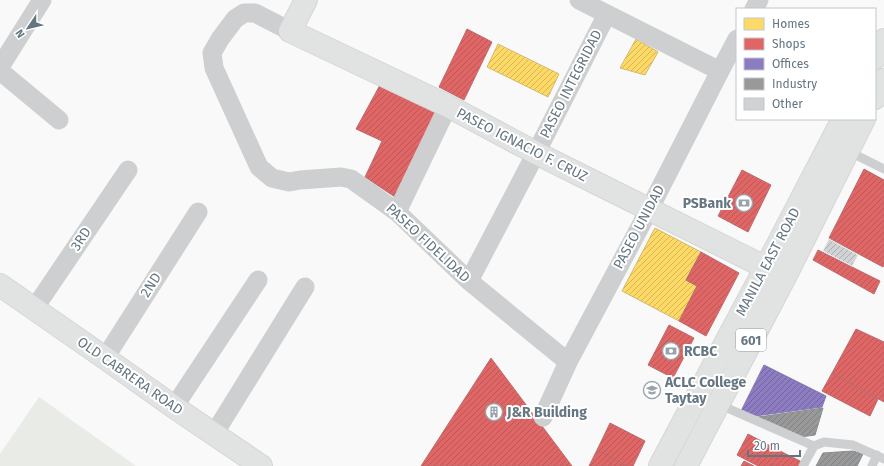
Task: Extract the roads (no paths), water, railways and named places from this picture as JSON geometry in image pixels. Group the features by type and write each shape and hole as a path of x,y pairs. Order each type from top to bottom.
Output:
{"street":[{"path":"0,67 42,0"},
{"path":"290,31 306,0"},
{"path":"579,0 720,71"},
{"name":"PASEO FIDELIDAD","path":"290,31 255,13 244,13 235,20 220,38 212,53 214,68 259,167 272,178 289,182 341,177 351,179 397,212 469,281 568,362"},
{"name":"PASEO INTEGRIDAD","path":"469,281 606,14"},
{"name":"PASEO IGNACIO F. CRUZ","path":"290,31 448,106 536,153 775,272"},
{"path":"876,56 884,40"},
{"name":"PASEO UNIDAD","path":"543,417 568,362 649,210 736,41"},
{"path":"0,71 59,120"},
{"path":"876,96 884,80"},
{"path":"397,212 448,106"},
{"name":"601","path":"839,147 843,120"},
{"name":"601","path":"839,147 863,120"},
{"name":"MANILA EAST ROAD","path":"660,466 775,272 839,147"},
{"name":"3RD","path":"34,309 128,170"},
{"name":"2ND","path":"105,358 198,212"},
{"name":"MANILA EAST ROAD","path":"718,404 775,272"},
{"path":"174,407 258,280"},
{"name":"OLD CABRERA ROAD","path":"0,286 261,466"},
{"path":"214,434 305,287"},
{"name":"601","path":"686,466 718,404"}],"lane":[{"path":"839,147 884,169"},
{"path":"718,404 814,446"},
{"path":"803,466 814,446 824,442 853,445 881,457 872,466"}],"place":[{"name":"PSBank","path":"744,203"},
{"name":"RCBC","path":"671,351"},
{"name":"ACLC College Taytay","path":"652,390"},
{"name":"J&R Building","path":"494,412"}]}
